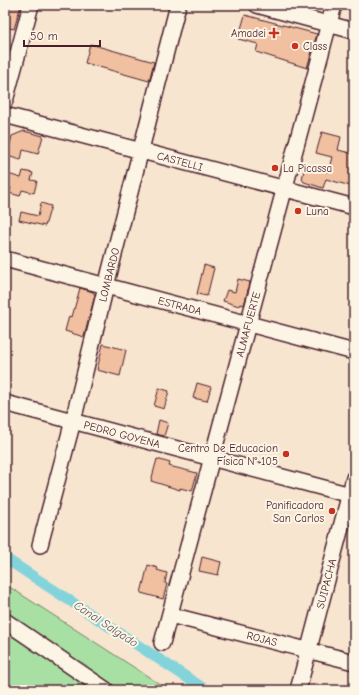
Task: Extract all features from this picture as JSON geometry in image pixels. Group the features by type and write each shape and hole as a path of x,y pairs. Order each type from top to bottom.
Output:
{"street":[{"path":"5,101 31,5"},
{"name":"LOMBARDO","path":"40,545 73,421 178,5"},
{"path":"257,5 354,31"},
{"name":"ALMAFUERTE","path":"162,643 334,5"},
{"name":"CASTELLI","path":"5,115 354,207"},
{"name":"ESTRADA","path":"5,259 354,352"},
{"name":"PEDRO GOYENA","path":"5,403 352,495"},
{"name":"SUIPACHA","path":"298,690 352,495 354,478"},
{"name":"ROJAS","path":"170,615 354,662"},
{"path":"5,621 106,690"}],"green space":[{"path":"5,584 169,690 5,690"}],"building":[{"path":"5,5 21,5 14,29 5,27"},
{"path":"245,15 317,34 307,68 256,52 258,44 238,39"},
{"path":"90,44 154,62 149,81 85,63"},
{"path":"24,131 43,136 38,154 23,150 21,160 7,156 12,136"},
{"path":"322,132 341,137 338,150 354,154 354,187 326,179 323,188 304,182 302,179 305,166 328,172 332,157 316,153"},
{"path":"23,171 33,173 31,180 37,181 34,193 22,190 20,196 9,193 11,188 5,187 5,173 21,178"},
{"path":"41,203 51,206 45,226 19,220 21,212 38,216"},
{"path":"204,265 214,268 207,296 197,294"},
{"path":"238,279 250,282 244,305 240,304 239,306 223,301 227,290 235,292"},
{"path":"80,288 93,292 95,295 84,337 65,331 69,316 72,317"},
{"path":"103,344 126,350 120,376 97,370"},
{"path":"197,383 211,387 207,401 193,398"},
{"path":"159,388 169,391 164,409 154,406"},
{"path":"159,420 168,423 164,436 156,434"},
{"path":"157,459 170,463 169,466 197,473 192,491 180,488 180,490 151,481"},
{"path":"202,557 221,562 218,575 199,571"},
{"path":"148,565 167,573 165,583 167,584 163,599 141,593"}],"waterway":[{"name":"Canal Salgado","path":"5,558 206,690"}],"place":[{"name":"Amadei","path":"274,33"},
{"name":"Class","path":"295,46"},
{"name":"La Picassa","path":"275,168"},
{"name":"Luna","path":"298,211"},
{"name":"Centro De Educacion Física N° 105","path":"286,454"},
{"name":"Panificadora San Carlos","path":"332,511"}]}
